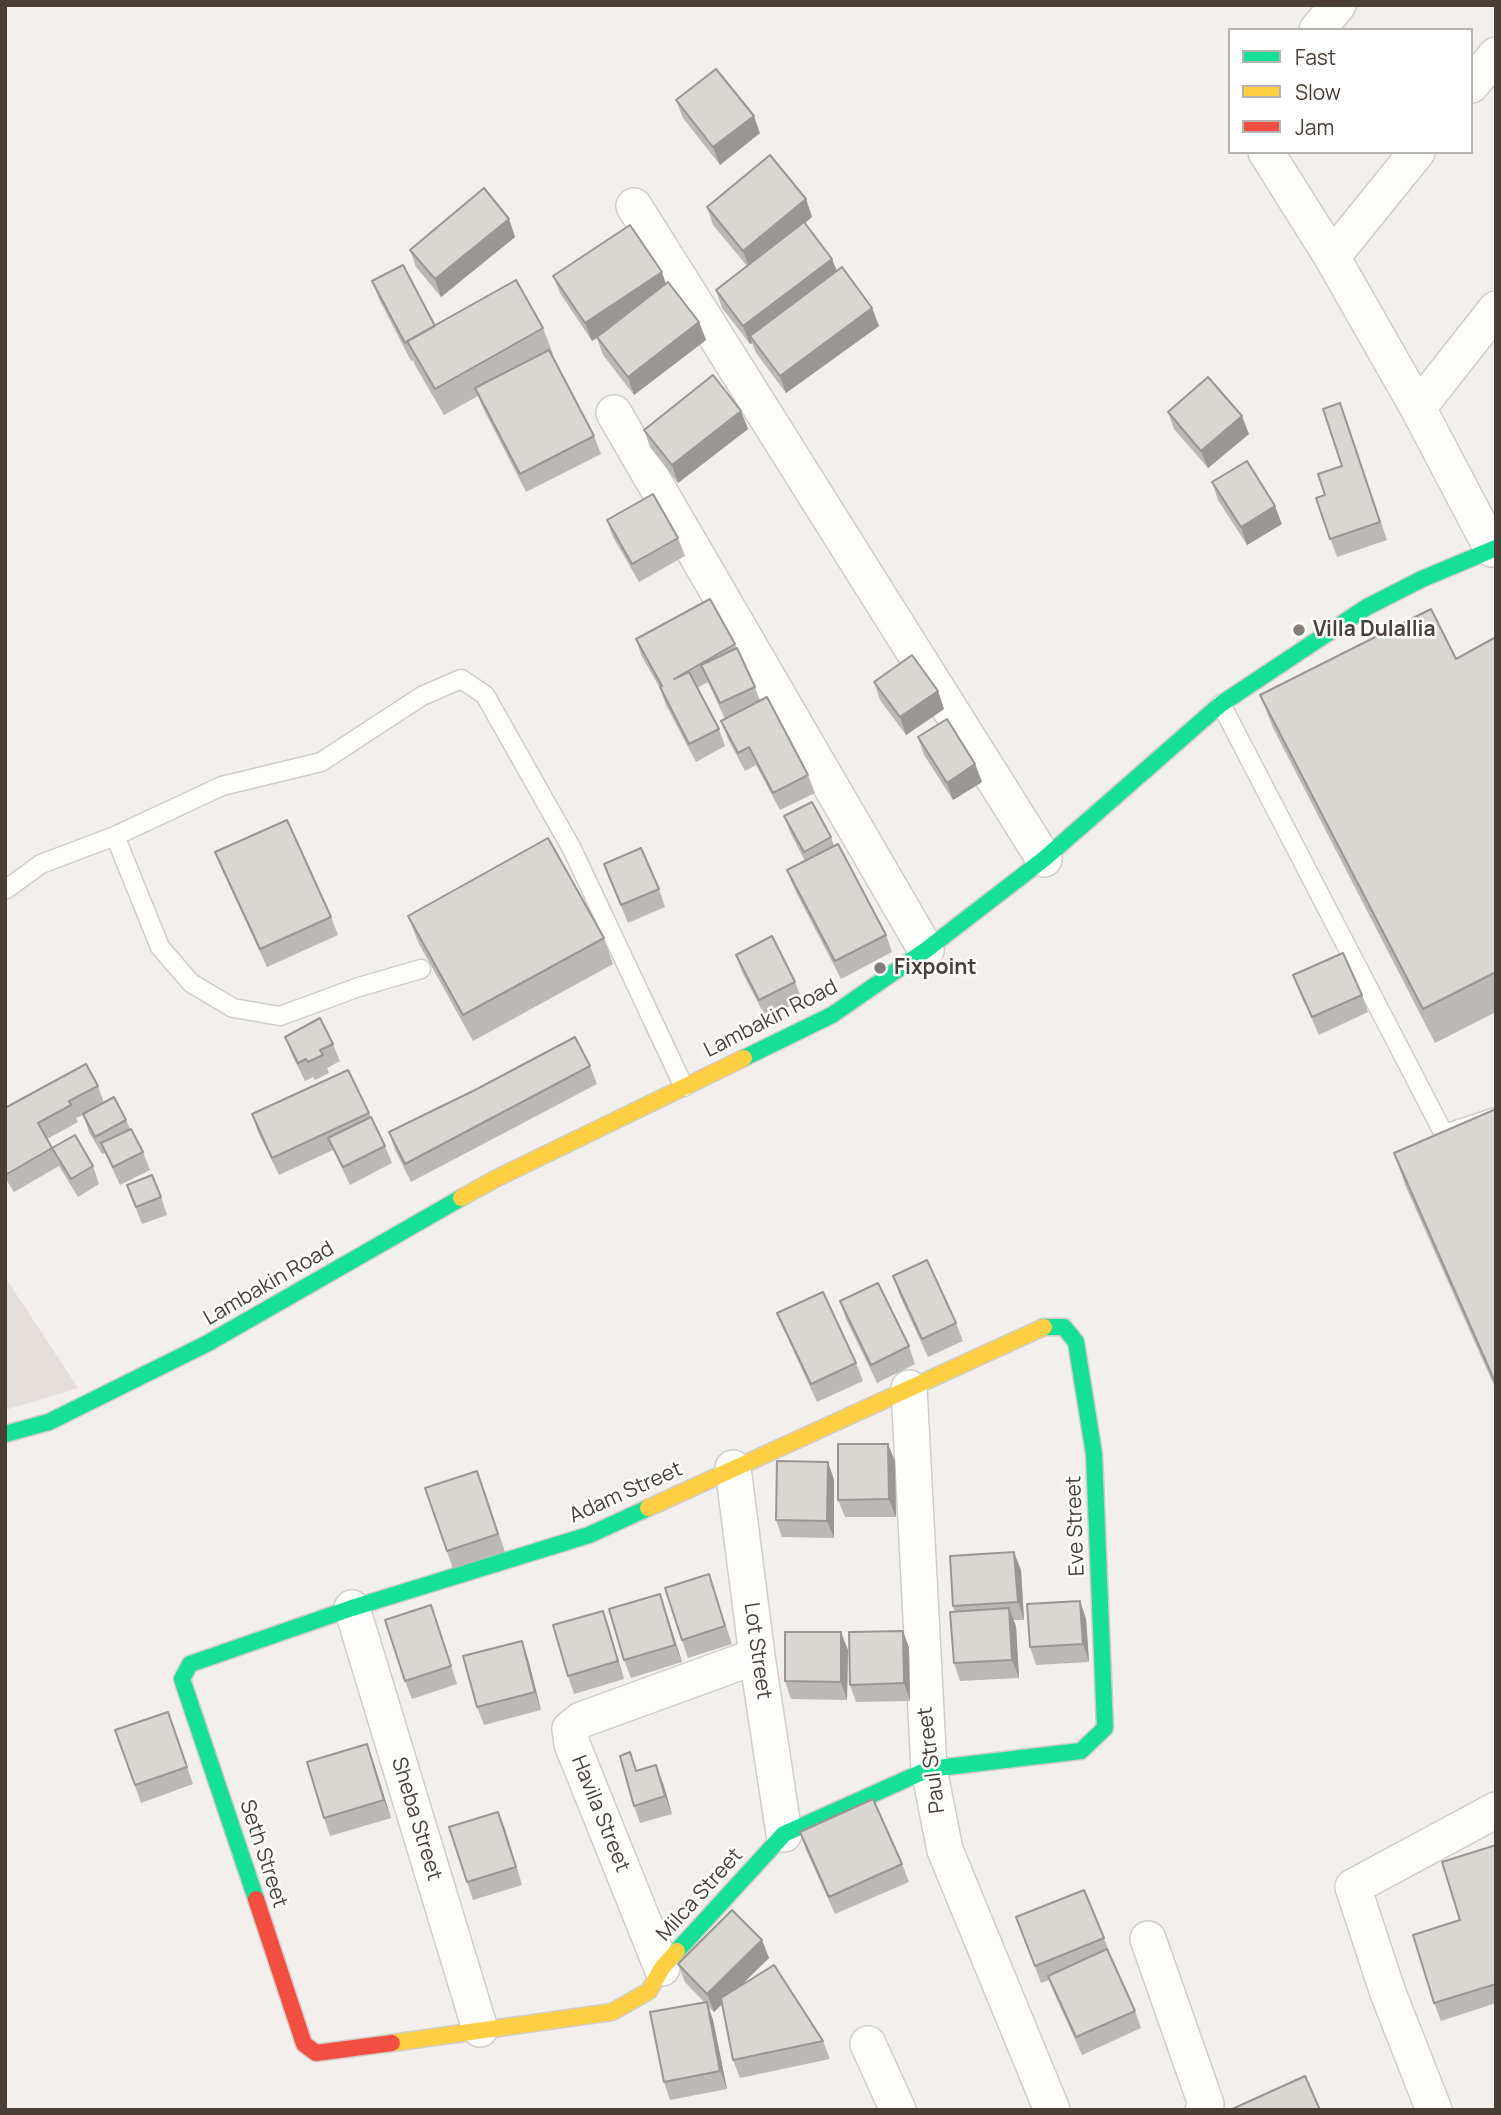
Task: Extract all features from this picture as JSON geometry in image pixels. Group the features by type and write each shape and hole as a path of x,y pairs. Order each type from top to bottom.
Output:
{"street":[{"path":"1319,28 1338,5"},
{"path":"1473,83 1496,55"},
{"path":"1267,154 1332,257 1494,548"},
{"path":"1332,257 1415,154"},
{"path":"634,206 1044,859"},
{"path":"1418,408 1496,309"},
{"path":"614,413 926,950"},
{"name":"Lambakin Road","path":"5,1434 49,1422 208,1343 495,1179 832,1015 926,950 1044,859 1221,704 1367,607 1422,579 1494,548"},
{"name":"Adam Street","path":"190,1664 352,1608 589,1535 1044,1327 1064,1327"},
{"name":"Eve Street","path":"1064,1327 1076,1342 1094,1454 1105,1728"},
{"name":"Paul Street","path":"909,1388 929,1769 945,1850 1052,2110"},
{"name":"Lot Street","path":"733,1468 757,1656 784,1833"},
{"name":"Sheba Street","path":"352,1608 480,2029"},
{"name":"Havila Street","path":"662,1968 572,1744 570,1729 582,1720 757,1656"},
{"name":"Seth Street","path":"190,1664 182,1679 304,2044 316,2053"},
{"name":"Milca Street","path":"316,2053 612,2012 649,1991 662,1968 784,1833 929,1769 1081,1751 1105,1728"},
{"path":"1434,2110 1388,1993 1353,1887 1496,1810"},
{"path":"1148,1939 1206,2104 1203,2110"},
{"path":"868,2044 898,2110"}],"lane":[{"path":"5,890 41,864 115,836 222,786 321,762 422,696 461,679 485,695 572,849 684,1087"},
{"path":"1221,704 1444,1134 1496,1117"},
{"path":"115,836 160,947 191,983 233,1008 280,1017 359,987 421,969"}],"shaded area":[{"path":"5,1277 78,1388 5,1410"}],"building":[{"path":"716,69 754,116 713,147 676,100"},
{"path":"770,155 806,199 743,251 707,207"},
{"path":"484,188 509,219 435,279 410,250"},
{"path":"804,222 832,259 743,326 716,290"},
{"path":"630,225 662,272 585,323 553,276"},
{"path":"403,265 435,326 405,343 372,281"},
{"path":"842,267 872,308 780,376 750,336"},
{"path":"516,280 543,328 435,389 407,341"},
{"path":"668,282 699,322 628,377 597,337"},
{"path":"549,350 594,436 520,474 475,388"},
{"path":"713,375 741,411 672,465 644,430"},
{"path":"1208,377 1242,416 1201,451 1168,412"},
{"path":"1340,403 1380,522 1330,539 1316,498 1325,495 1318,474 1342,466 1323,409"},
{"path":"1247,461 1275,506 1241,527 1212,482"},
{"path":"653,494 678,538 632,564 607,520"},
{"path":"710,599 735,644 674,679 689,672 719,729 689,744 636,639"},
{"path":"1431,609 1456,659 1496,637 1496,972 1423,1009 1260,695"},
{"path":"737,648 755,687 720,703 701,665"},
{"path":"912,655 938,691 900,717 874,682"},
{"path":"767,697 808,775 773,793 749,747 738,753 721,721"},
{"path":"947,719 975,764 947,783 918,737"},
{"path":"812,802 831,837 804,852 784,816"},
{"path":"287,820 331,917 260,949 215,852"},
{"path":"548,838 604,938 463,1015 408,916"},
{"path":"838,844 886,935 835,961 787,870"},
{"path":"641,848 659,889 621,905 604,864"},
{"path":"772,936 795,982 759,1000 736,955"},
{"path":"1343,953 1362,995 1312,1017 1293,975"},
{"path":"320,1018 333,1044 320,1050 323,1055 298,1063 285,1037"},
{"path":"575,1037 590,1066 405,1164 389,1132"},
{"path":"86,1064 98,1086 69,1101 71,1105 38,1123 52,1148 7,1174 5,1108"},
{"path":"348,1070 369,1113 272,1158 252,1114"},
{"path":"114,1097 126,1120 95,1137 83,1114"},
{"path":"1496,1109 1496,1384 1394,1153"},
{"path":"371,1117 385,1146 343,1167 328,1138"},
{"path":"131,1129 143,1152 113,1167 101,1143"},
{"path":"75,1135 93,1166 71,1179 52,1148"},
{"path":"152,1175 161,1197 136,1207 127,1185"},
{"path":"927,1260 956,1323 922,1339 893,1276"},
{"path":"878,1283 909,1346 871,1365 840,1301"},
{"path":"823,1292 856,1363 811,1384 777,1313"},
{"path":"838,1444 888,1444 889,1499 838,1500"},
{"path":"777,1461 828,1462 827,1521 776,1520"},
{"path":"477,1471 498,1534 447,1551 425,1488"},
{"path":"1014,1552 1018,1602 953,1606 950,1556"},
{"path":"709,1574 725,1626 682,1640 665,1588"},
{"path":"660,1594 675,1645 624,1660 609,1609"},
{"path":"1080,1601 1083,1644 1030,1647 1027,1604"},
{"path":"431,1605 451,1666 405,1681 385,1620"},
{"path":"1009,1608 1012,1660 954,1663 950,1612"},
{"path":"603,1611 618,1661 568,1676 553,1625"},
{"path":"903,1631 904,1683 850,1685 849,1632"},
{"path":"785,1632 841,1632 841,1682 785,1681"},
{"path":"522,1641 535,1692 477,1707 463,1656"},
{"path":"168,1712 187,1767 135,1785 115,1730"},
{"path":"367,1744 384,1800 324,1818 307,1762"},
{"path":"630,1752 636,1771 656,1765 665,1796 634,1806 620,1756"},
{"path":"873,1799 902,1864 829,1897 800,1832"},
{"path":"498,1812 516,1867 467,1882 449,1827"},
{"path":"1496,1845 1496,1984 1434,2003 1413,1935 1460,1920 1442,1862"},
{"path":"1084,1890 1104,1938 1035,1966 1016,1917"},
{"path":"732,1910 762,1940 707,1994 678,1964"},
{"path":"1107,1949 1135,2011 1076,2037 1048,1976"},
{"path":"774,1965 823,2041 733,2060 721,1998"},
{"path":"707,2002 720,2071 664,2082 650,2012"},
{"path":"1305,2076 1320,2110 1230,2110"}],"traffic: fast":[{"path":"744,1058 832,1015 926,950 1044,859 1221,704 1367,607 1422,579 1496,548"},
{"path":"5,1434 49,1422 208,1343 461,1198"},
{"path":"677,1951 784,1834 929,1769 1081,1751 1105,1728 1094,1454 1076,1342 1064,1327 1044,1327"},
{"path":"256,1899 182,1679 190,1664 352,1608 589,1535 648,1508"}],"traffic: slow":[{"path":"461,1198 744,1058"},
{"path":"648,1508 1044,1327"},
{"path":"392,2043 612,2012 649,1991 662,1968 677,1951"}],"traffic: jam":[{"path":"256,1899 304,2044 316,2053 392,2043"}],"place":[{"name":"Villa Dulallia","path":"1299,630"},
{"name":"Fixpoint","path":"880,968"}]}
